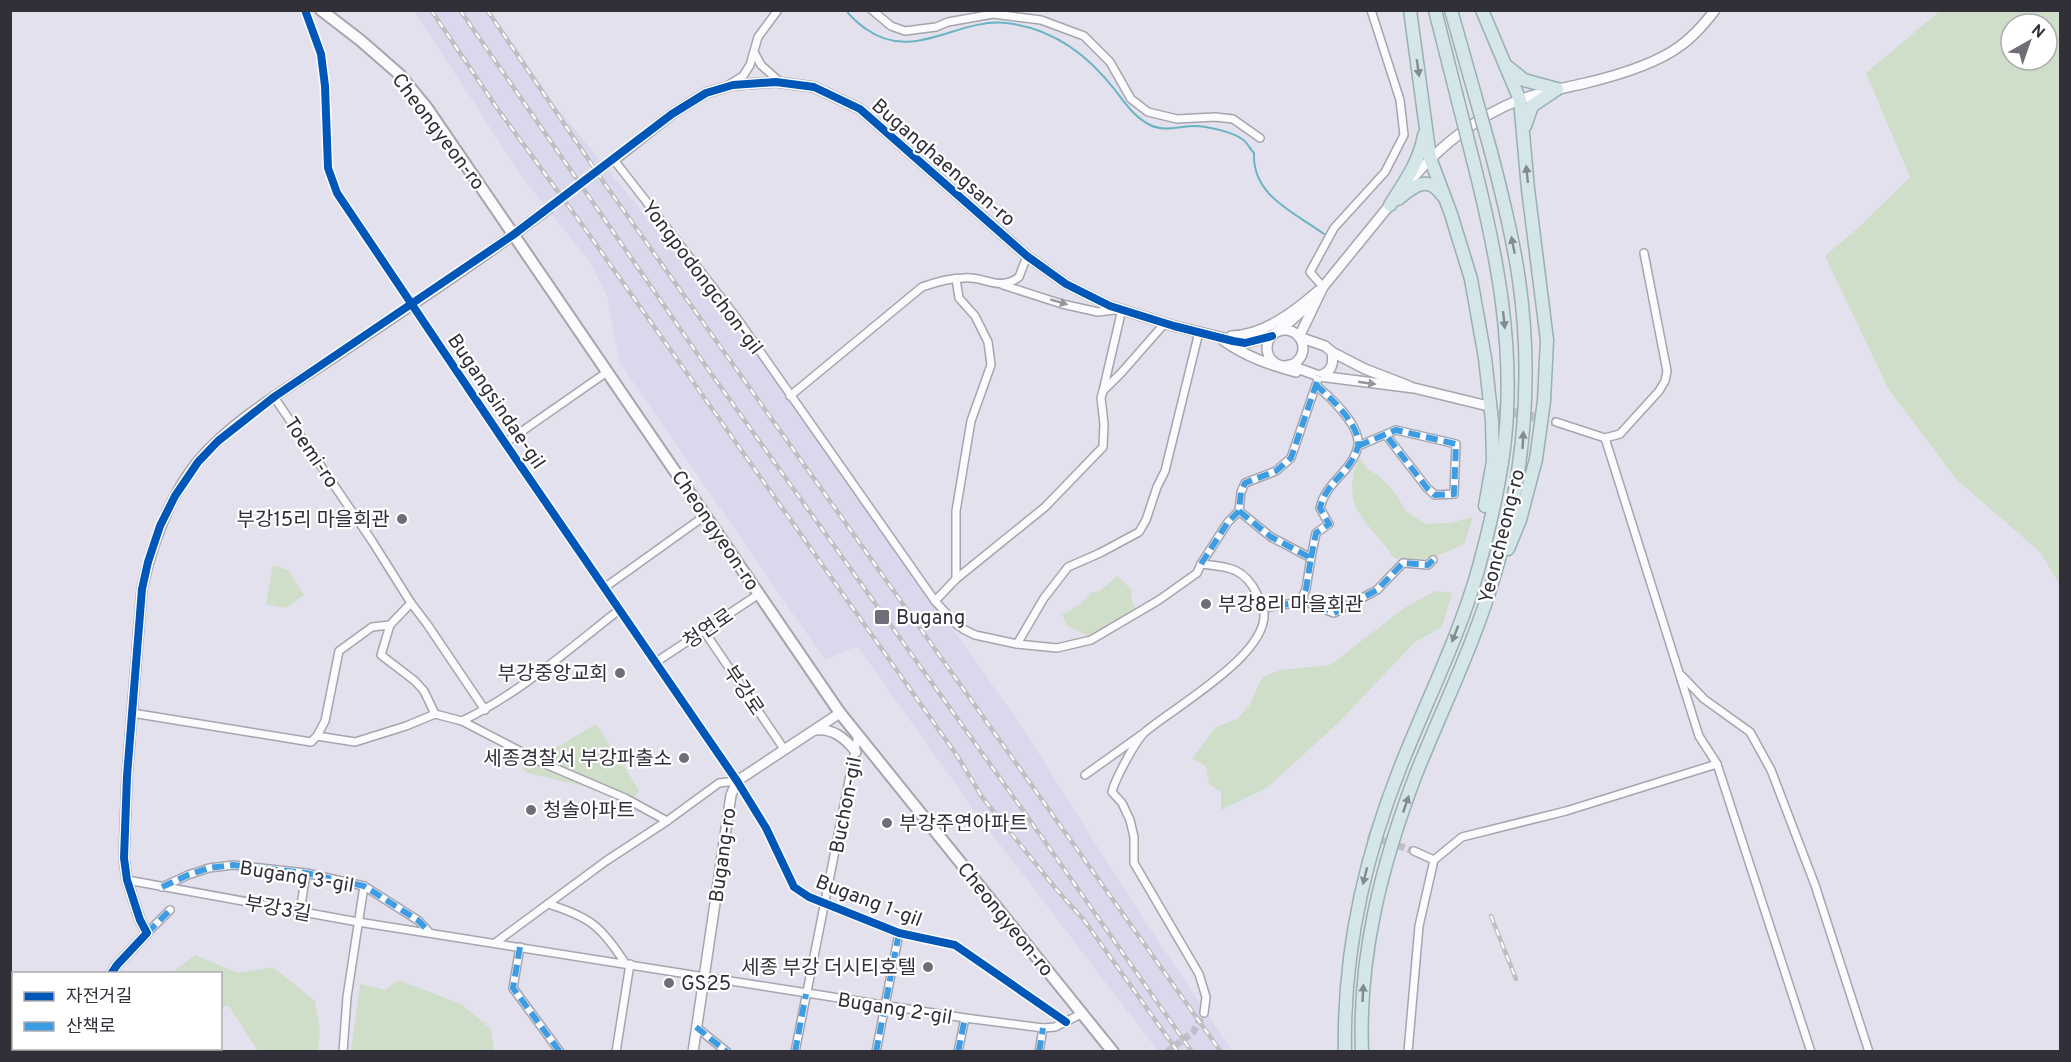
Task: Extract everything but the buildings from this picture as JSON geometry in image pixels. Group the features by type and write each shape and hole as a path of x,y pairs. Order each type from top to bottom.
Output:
{"highway":[{"path":"1410,10 1430,158 1471,279 1485,358 1492,421 1492,461 1467,602"},
{"name":"Yeoncheong-ro","path":"1345,1052 1348,978 1356,914 1371,856 1399,770 1478,570 1493,509 1504,447 1508,388 1500,283 1486,213 1435,10"},
{"name":"Yeoncheong-ro","path":"1362,1052 1364,981 1371,920 1386,859 1416,776 1486,600 1510,516 1522,451 1525,341 1519,279 1491,152 1451,10"},
{"path":"1482,10 1520,100 1547,340 1544,401 1536,459 1520,520 1486,600"},
{"path":"1505,63 1524,80 1557,89"},
{"path":"1523,133 1527,116 1533,106 1557,89"},
{"path":"1390,205 1413,169 1422,147 1426,122"},
{"path":"1390,205 1419,184 1429,184 1437,188 1446,200"}],"main road":[{"name":"Cheongyeon-ro","path":"321,10 399,74 433,117 840,713 1113,1052"}],"street":[{"name":"Bugangsindae-gil","path":"305,10 321,54 325,86 328,168 336,193 737,781"},
{"path":"728,86 743,76 754,54 758,37 778,10"},
{"path":"872,10 891,26 905,31 936,27 948,22 993,14 1041,20 1084,36 1110,62 1131,99 1149,112 1177,120 1215,117 1233,119 1260,138"},
{"path":"1321,291 1310,272 1334,228 1385,172 1404,135 1400,100 1371,10"},
{"path":"1271,359 1267,350 1276,333 1321,291 1430,158 1460,133 1490,114 1520,100 1609,77 1665,55 1679,48 1715,10"},
{"path":"754,54 761,65 780,82"},
{"name":"Buganghaengsan-ro","path":"614,160 672,114 706,93 728,86 780,82 814,87 860,110 1027,256 1066,284 1110,306 1220,338"},
{"name":"Yongpodongchon-gil","path":"614,160 736,317 935,601 956,624 975,635 1017,644 1057,648 1091,640 1159,600 1197,573 1228,522 1239,511 1241,492 1245,483 1276,471 1291,459 1318,381"},
{"path":"147,933 140,920 124,858 127,776 142,589 160,526 175,496 198,462 218,441 274,397 412,305 548,209"},
{"path":"1556,422 1605,438 1620,434 1659,391 1665,381 1667,371 1644,253"},
{"path":"1003,285 1019,277 1027,256"},
{"path":"790,396 922,287 945,279 966,277 1098,312 1122,309 1101,398 1104,424 1103,447 1045,507 956,579 935,601"},
{"path":"956,279 958,298 975,316 985,336 991,365 978,407 971,421 956,511 956,579"},
{"path":"1289,365 1301,356 1302,346 1299,337 1321,291"},
{"path":"1220,338 1244,336 1258,331 1321,291"},
{"path":"1318,344 1310,336 1308,326 1321,291"},
{"path":"1103,391 1165,323"},
{"path":"1220,338 1245,343 1290,331 1299,337 1325,346 1365,369 1414,388 1484,405"},
{"path":"1017,644 1044,598 1068,567 1139,532 1146,520 1157,486 1165,471 1199,332"},
{"path":"1220,338 1279,364 1289,365 1318,381 1346,417 1358,438 1358,446 1353,458 1327,489 1321,502 1320,508 1329,524 1316,533 1306,589 1300,602"},
{"path":"1220,338 1242,353 1318,381 1414,388"},
{"path":"1318,381 1332,367 1334,362 1332,352"},
{"path":"505,443 607,372"},
{"name":"Toemi-ro","path":"274,397 372,541 411,603"},
{"path":"1358,446 1396,430 1456,444 1454,494 1435,495 1426,488 1386,435"},
{"path":"1605,438 1699,736 1717,764 1811,1052"},
{"path":"1239,511 1271,537 1311,558"},
{"path":"604,588 706,515"},
{"path":"1264,608 1300,602 1309,603 1334,613 1377,590 1403,563 1428,565 1433,560"},
{"path":"1085,775 1208,686 1245,654 1258,636 1264,608 1244,574 1223,567 1201,564"},
{"name":"청연로","path":"656,662 759,594"},
{"path":"435,714 424,691 415,681 381,655 390,625 411,603 485,710"},
{"path":"462,721 485,710 538,673 619,610"},
{"path":"132,713 311,742 325,721 339,651 372,627 390,625"},
{"name":"부강로","path":"704,631 784,749"},
{"path":"1680,674 1704,699 1749,732 1771,770 1815,885 1869,1052"},
{"name":"Bugang-ro","path":"693,1052 731,795 737,781 840,713"},
{"path":"317,736 355,742 435,714 462,721 543,763 625,798 667,821"},
{"path":"815,730 824,729 837,734 845,739 856,752"},
{"path":"1143,734 1115,780 1112,792 1122,803 1130,820 1134,837 1134,863 1199,974 1206,997 1204,1013"},
{"name":"Buchon-gil","path":"795,1052 858,735"},
{"path":"1407,1052 1419,926 1434,860 1462,837 1566,811 1717,764"},
{"path":"495,943 606,861 720,783 737,781"},
{"name":"Bugang 1-gil","path":"737,781 766,828 794,886 808,897 899,933 955,945 1066,1022"},
{"path":"1414,851 1434,860"},
{"name":"Bugang 3-gil","path":"162,887 209,868 233,865 306,873 364,886 419,921 429,932"},
{"path":"300,912 306,873"},
{"name":"부강3길","path":"128,880 300,912 429,932"},
{"name":"Bugang 3-gil","path":"343,1052 347,997 364,886"},
{"path":"548,904 574,912 591,922 606,935 627,964 616,1052"},
{"path":"112,972 117,964 170,910"},
{"path":"429,932 704,977"},
{"path":"876,1052 899,933"},
{"path":"520,947 513,988 560,1052"},
{"name":"Bugang 2-gil","path":"704,977 1043,1028 1055,1027 1083,1013"},
{"path":"958,1052 965,1018"},
{"path":"696,1027 728,1052"},
{"path":"1039,1052 1043,1028"}],"shaded area":[{"path":"414,11 491,11 555,105 633,201 723,305 1020,724 1140,914 1232,1051 1158,1051 979,817 857,646 825,660 620,363 607,296 590,262 525,181"}],"green space":[{"path":"1940,11 2060,11 2060,585 2040,552 1956,479 1889,390 1825,256 1859,227 1910,177 1866,73"},
{"path":"1359,458 1395,493 1406,511 1425,524 1450,523 1473,517 1464,544 1439,555 1421,559 1394,558 1356,507 1352,486"},
{"path":"273,565 288,570 304,595 286,608 266,604"},
{"path":"1117,576 1132,590 1131,599 1135,608 1131,614 1091,638 1068,626 1062,615 1079,605 1092,592 1099,592"},
{"path":"1435,591 1452,593 1442,627 1415,642 1338,723 1268,787 1221,810 1221,792 1209,784 1206,766 1192,759 1216,727 1237,719 1249,706 1262,677 1281,670 1330,665 1406,607"},
{"path":"596,724 639,790 635,798 528,773 523,768"},
{"path":"195,955 238,973 273,967 315,1001 320,1030 318,1051 258,1051 229,1006 222,1007 222,972 173,972"},
{"path":"398,980 461,1004 491,1029 494,1051 351,1051 360,984 385,990"}],"waterway":[{"path":"846,10 866,29 884,38 901,42 918,41 988,23 1023,26 1054,37 1093,65 1131,110 1150,125 1166,128 1206,127 1238,136 1244,140 1254,153 1255,168 1267,192 1288,210 1324,234"}],"tunnel":[{"path":"548,209 614,160"},
{"path":"1486,406 1556,422"},
{"path":"1368,836 1414,851"},
{"path":"1167,1052 1193,1032 1204,1013"}],"railway":[{"path":"431,10 497,108 958,757 982,797 1084,920 1178,1052"},
{"path":"460,10 710,372 1027,816 1192,1052"},
{"path":"487,10 607,187 1221,1052"},
{"path":"1491,916 1516,979"}],"marked path":[{"path":"1201,564 1228,522 1239,511 1241,492 1245,483 1276,471 1291,458 1319,376"},
{"path":"1311,558 1316,533 1329,524 1320,508 1324,497 1351,462 1358,446 1358,438 1350,421 1317,386"},
{"path":"1358,446 1396,430 1456,444 1454,494 1435,495 1386,435"},
{"path":"1239,511 1271,537 1311,558 1306,589 1300,602 1264,608"},
{"path":"1300,602 1309,603 1334,613 1377,590 1403,563 1428,565 1433,560"},
{"path":"162,887 209,868 233,865 306,873 364,886 419,921 429,932"},
{"path":"147,933 170,910"},
{"path":"876,1052 899,933"},
{"path":"520,947 513,988 560,1052"},
{"path":"795,1052 806,994"},
{"path":"958,1052 965,1018"},
{"path":"696,1027 727,1052"},
{"path":"1039,1052 1043,1028"}],"cycle path":[{"path":"305,10 321,54 325,86 328,168 337,193 737,781 766,828 794,887 809,897 899,933 955,945 1066,1022"},
{"path":"112,972 147,933 140,920 127,880 124,858 127,776 142,589 160,526 175,496 198,462 218,441 274,397 513,235 672,114 706,93 733,85 776,82 814,87 860,109 1027,256 1066,284 1110,306 1233,341 1245,343 1272,336"}],"place":[{"name":"부강15리 마을회관","path":"402,519"},
{"name":"부강8리 마을회관","path":"1206,604"},
{"name":"Bugang","path":"882,617"},
{"name":"부강중앙교회","path":"620,673"},
{"name":"세종경찰서 부강파출소","path":"684,758"},
{"name":"청솔아파트","path":"531,810"},
{"name":"부강주연아파트","path":"887,823"},
{"name":"세종 부강 더시티호텔","path":"928,967"},
{"name":"GS25","path":"669,983"}]}
